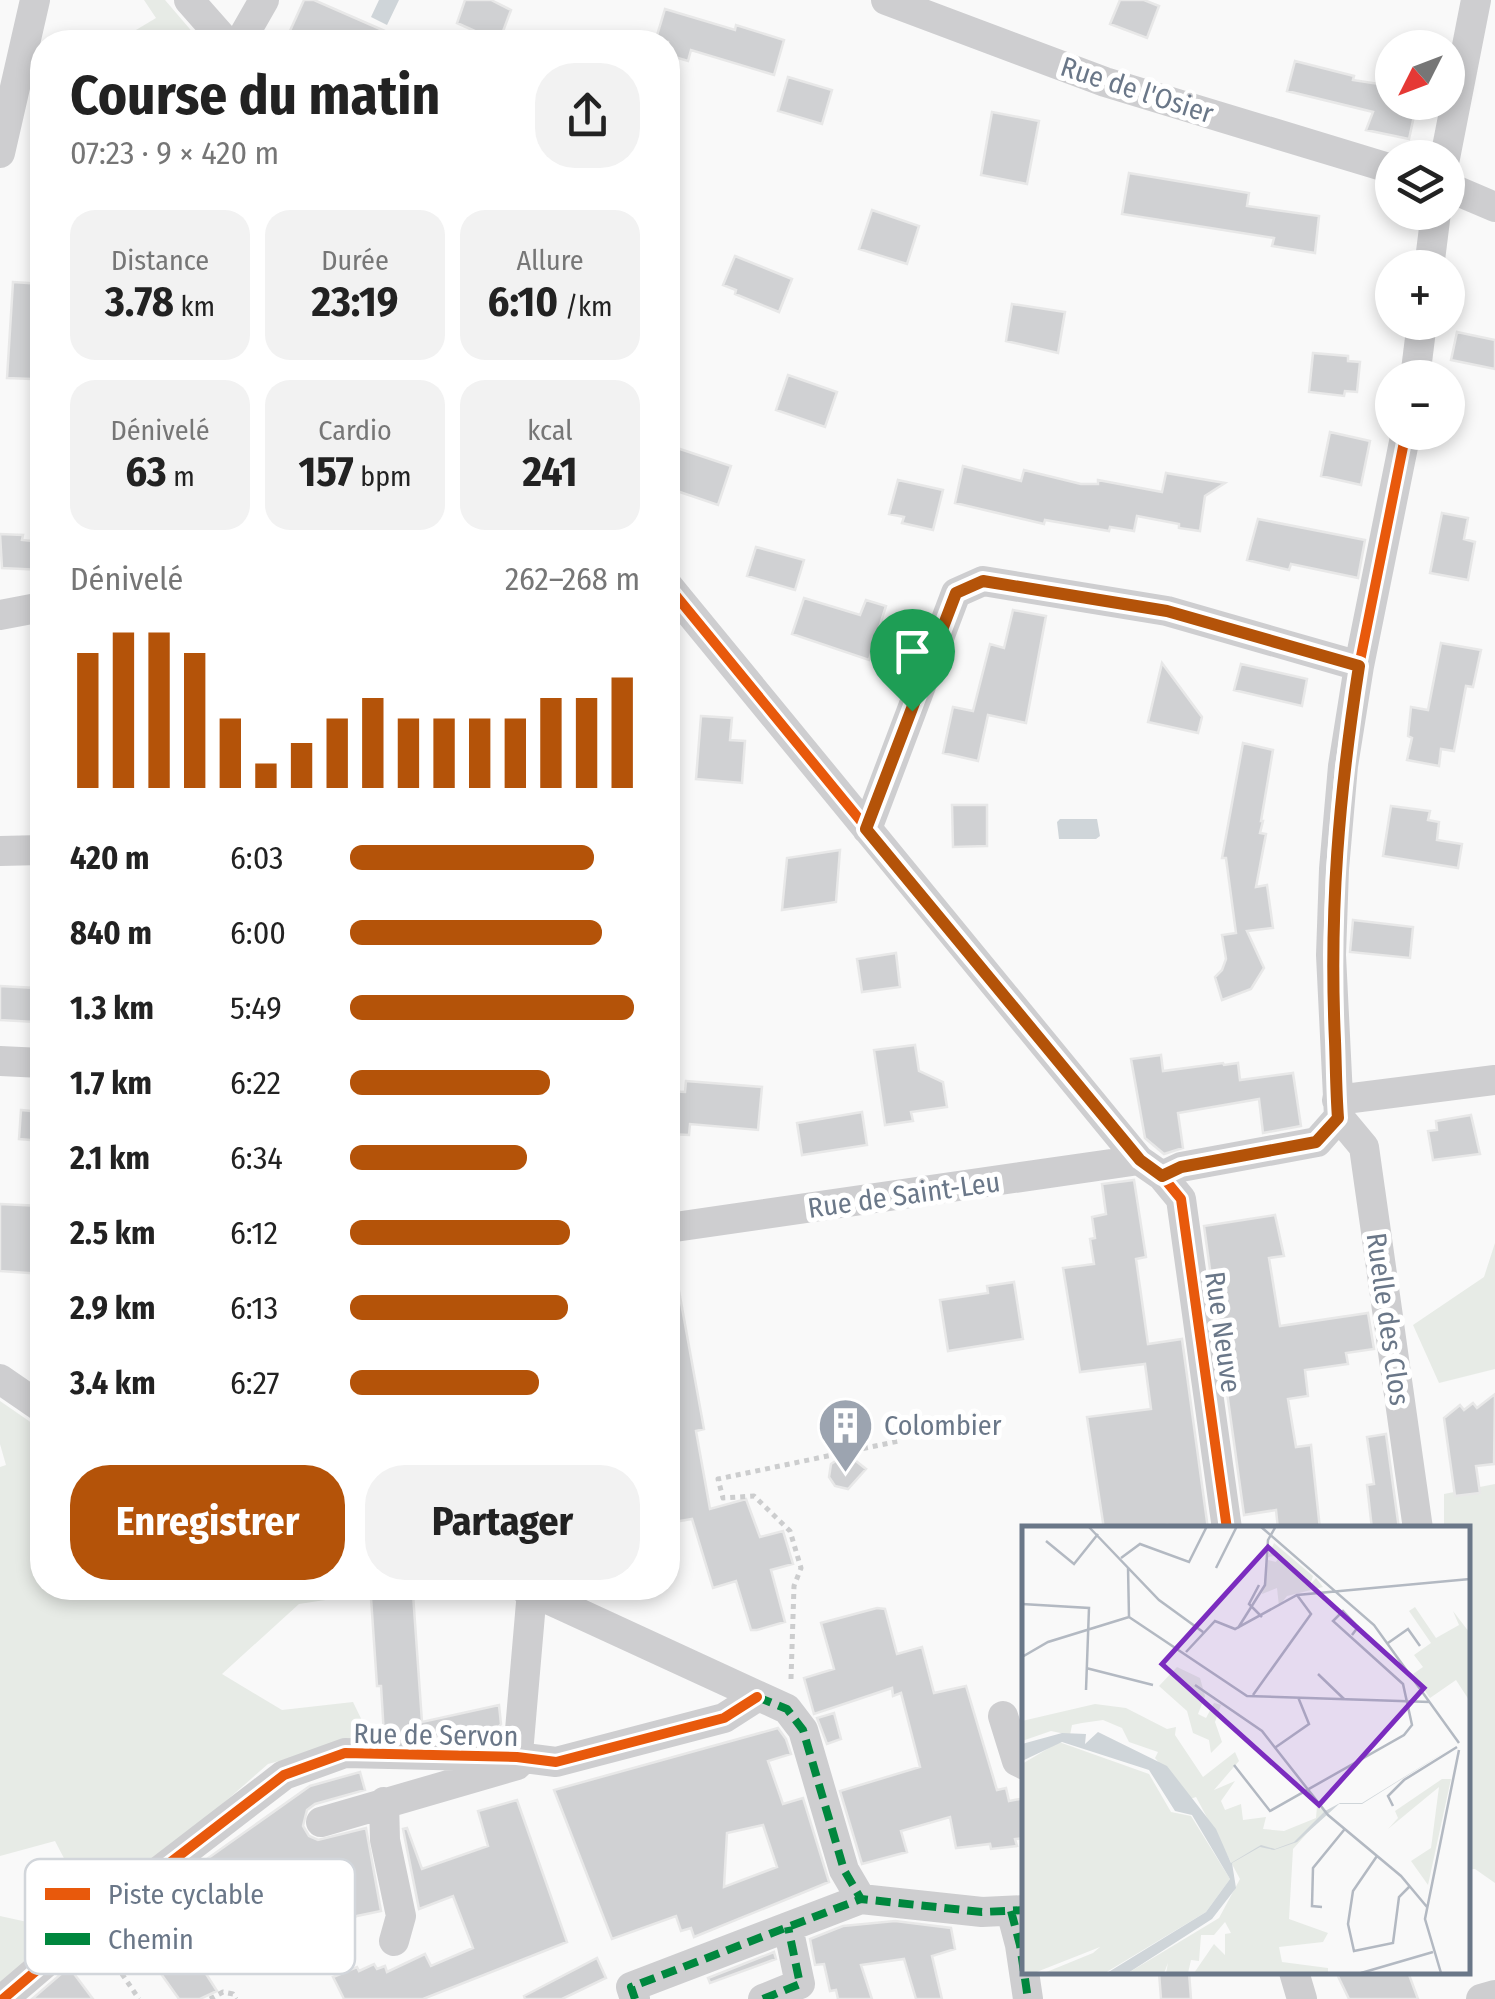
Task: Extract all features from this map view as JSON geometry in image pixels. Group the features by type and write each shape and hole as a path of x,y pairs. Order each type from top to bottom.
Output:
{"street":[{"path":"0,153 36,0"},
{"path":"189,0 215,30"},
{"path":"247,30 264,0"},
{"path":"1449,140 1476,0"},
{"name":"Rue de l'Osier","path":"902,3 1106,82 1375,164"},
{"path":"1465,194 1495,207"},
{"path":"1402,450 1343,766 1331,955 1338,1109 1495,1080"},
{"path":"866,829 956,593 983,581 1167,611 1359,666"},
{"name":"Rue Neuve","path":"680,601 866,829 1181,1199 1227,1526"},
{"path":"0,615 30,609"},
{"path":"0,851 30,850"},
{"path":"0,1061 30,1062"},
{"name":"Rue de Saint-Leu","path":"680,1227 1181,1167 1316,1142 1338,1109"},
{"name":"Ruelle des Clos","path":"1338,1109 1364,1146 1418,1526"},
{"path":"0,1379 30,1400"},
{"path":"321,1822 517,1765 527,1600"},
{"path":"551,1600 787,1709 802,1730 844,1870 861,1898"},
{"name":"Rue de Servon","path":"175,1859 284,1775 345,1753 517,1757 556,1762 724,1718 758,1698"},
{"path":"1003,1716 1017,1761 1022,1764"},
{"path":"384,1802 385,1840 400,1916 394,1941"},
{"path":"636,1999 631,1987 861,1898 982,1912 1018,1911 1022,1946"},
{"path":"764,1999 800,1984 788,1927"},
{"name":"Rue de Servon","path":"4,1999 33,1974"},
{"path":"1025,1974 1028,1999"},
{"path":"1295,1974 1302,1999"},
{"path":"1482,1999 1495,1995"}],"path":[{"path":"787,1709 794,1666 794,1586 801,1568 790,1531 754,1496 723,1498 718,1480 899,1441"},
{"path":"122,1974 139,1999"},
{"path":"210,1999 223,1992 236,1999"}],"shaded area":[{"path":"144,0 165,0 191,30 136,30 156,18"},
{"path":"379,0 399,0 387,25 371,17"},
{"path":"1060,819 1097,819 1100,836 1059,839"},
{"path":"1495,1243 1495,1369 1439,1383 1413,1325 1484,1277"},
{"path":"0,1401 30,1422 30,1600 325,1600 299,1604 222,1674 282,1710 353,1702 370,1737 268,1764 160,1859 64,1859 55,1841 0,1856 0,1467 6,1465 0,1444"},
{"path":"1495,1484 1495,1883 1470,1869 1470,1526 1444,1526 1444,1494"},
{"path":"0,1916 25,1922 25,1967 0,1988"}],"building":[{"path":"304,0 314,0 383,30 290,30"},
{"path":"465,0 491,0 511,10 504,30 472,30 457,23"},
{"path":"1120,0 1144,0 1159,6 1147,38 1110,24"},
{"path":"665,9 784,40 774,75 691,50 688,61 680,59 680,30 659,30"},
{"path":"1295,61 1375,83 1375,120 1413,120 1409,139 1366,130 1373,112 1287,91"},
{"path":"788,77 832,90 822,124 778,111"},
{"path":"992,112 1039,121 1027,184 981,175"},
{"path":"1129,173 1249,193 1247,206 1319,216 1315,253 1272,246 1274,238 1122,214"},
{"path":"872,210 919,226 907,264 859,249"},
{"path":"735,256 792,279 779,312 723,285"},
{"path":"13,282 30,283 30,379 7,378"},
{"path":"1012,304 1065,312 1058,353 1006,341"},
{"path":"1465,334 1495,340 1495,369 1451,360 1455,340 1465,340"},
{"path":"1313,353 1348,356 1348,361 1360,362 1357,392 1345,391 1344,396 1309,392"},
{"path":"788,375 837,392 825,427 776,410"},
{"path":"1330,432 1370,441 1361,485 1321,476"},
{"path":"680,449 731,466 718,505 680,492"},
{"path":"963,466 1021,481 1024,470 1081,484 1098,484 1098,480 1162,492 1166,473 1225,483 1205,496 1200,531 1137,516 1134,531 1110,527 1109,531 1045,520 1044,524 955,503"},
{"path":"898,480 943,490 933,530 902,523 904,517 889,514"},
{"path":"1442,513 1468,518 1464,539 1475,542 1468,580 1430,573"},
{"path":"1258,519 1365,540 1358,578 1291,564 1289,570 1247,560"},
{"path":"0,534 23,535 22,540 30,541 30,569 2,568"},
{"path":"756,547 804,560 795,590 747,576"},
{"path":"804,598 860,615 866,600 886,606 869,660 792,634"},
{"path":"1013,610 1046,616 1026,723 988,715 978,761 943,753 953,707 973,711 990,644 1004,648"},
{"path":"1441,643 1481,650 1473,687 1466,686 1454,751 1441,749 1439,766 1407,760 1412,738 1408,736 1411,707 1428,710"},
{"path":"1162,663 1202,717 1198,733 1148,722"},
{"path":"1241,664 1307,679 1302,706 1234,690"},
{"path":"701,716 732,718 730,740 745,741 742,783 696,779"},
{"path":"1243,743 1273,750 1260,833 1266,834 1256,887 1267,885 1273,928 1247,931 1264,968 1251,989 1222,1000 1215,977 1226,959 1222,935 1236,933 1226,858 1222,858"},
{"path":"952,805 987,805 987,846 953,847"},
{"path":"1391,806 1430,811 1428,820 1439,822 1437,840 1462,844 1458,868 1383,856"},
{"path":"840,850 836,902 782,910 787,858"},
{"path":"1353,920 1413,927 1410,958 1350,952"},
{"path":"896,953 900,987 862,992 857,959"},
{"path":"0,986 30,988 30,1022 0,1020"},
{"path":"915,1045 919,1071 943,1082 947,1107 911,1112 913,1121 885,1125 874,1050"},
{"path":"1161,1055 1163,1071 1238,1063 1240,1080 1293,1073 1301,1126 1263,1133 1259,1099 1178,1113 1183,1148 1164,1154 1145,1138 1131,1059"},
{"path":"686,1081 762,1087 758,1130 690,1124 689,1135 680,1135 680,1092 685,1092"},
{"path":"21,1110 30,1111 30,1140 19,1139"},
{"path":"862,1112 867,1145 802,1155 797,1123"},
{"path":"1471,1115 1480,1154 1433,1160 1428,1131 1437,1130 1436,1121"},
{"path":"1134,1180 1146,1257 1136,1259 1148,1344 1182,1339 1208,1526 1104,1526 1087,1417 1151,1409 1145,1364 1080,1372 1063,1268 1094,1264 1092,1217 1106,1214 1102,1184"},
{"path":"0,1204 30,1205 30,1273 0,1271"},
{"path":"1275,1215 1284,1256 1269,1258 1280,1326 1368,1313 1374,1349 1346,1353 1348,1364 1305,1370 1308,1396 1288,1399 1296,1447 1311,1445 1320,1526 1278,1526 1276,1510 1244,1515 1204,1226"},
{"path":"1014,1282 1023,1339 948,1351 940,1300 988,1293 987,1286"},
{"path":"680,1297 704,1429 696,1431 710,1509 746,1499 760,1537 783,1531 793,1564 771,1570 785,1622 751,1630 736,1581 713,1588 692,1519 680,1521"},
{"path":"1495,1394 1494,1464 1476,1466 1480,1493 1455,1496 1444,1418 1460,1405 1464,1410 1473,1403 1477,1408"},
{"path":"1386,1434 1399,1526 1372,1526 1367,1485 1374,1484 1367,1437"},
{"name":"Colombier","path":"843,1456 851,1457 866,1469 848,1489 835,1486 829,1477 831,1464"},
{"path":"371,1600 413,1600 422,1722 499,1705 501,1724 496,1730 464,1737 417,1736 416,1732 384,1735 381,1686 377,1686"},
{"path":"885,1609 897,1654 922,1647 934,1693 966,1686 997,1790 1006,1788 1009,1801 1022,1799 1022,1838 1015,1839 1017,1846 956,1848 950,1817 901,1831 907,1852 862,1864 840,1791 920,1767 901,1693 893,1696 892,1688 814,1714 804,1678 834,1669 821,1623"},
{"path":"834,1713 841,1739 827,1744 817,1718"},
{"path":"778,1728 791,1754 768,1761 783,1804 803,1798 829,1882 694,1937 691,1928 681,1931 676,1916 612,1939 554,1790","holes":["763,1825 777,1867 724,1887 727,1833"]},
{"path":"360,1772 365,1790 315,1804 307,1810 303,1826 309,1836 318,1840 366,1828 381,1911 355,1917 355,1859 207,1859 310,1786"},
{"path":"517,1800 567,1942 423,1999 344,1999 333,1977 355,1974 357,1967 359,1971 374,1964 377,1969 385,1966 387,1972 425,1954 431,1966 473,1948 453,1896 419,1909 403,1829 407,1828 422,1869 488,1846 478,1811"},
{"path":"895,1921 951,1928 955,1949 932,1956 942,1999 916,1999 904,1959 861,1965 872,1999 838,1999 836,1990 830,1991 824,1964 815,1965 810,1939 843,1926"},
{"path":"774,1952 776,1959 710,1983 708,1978"},
{"path":"597,1958 606,1978 562,1999 525,1999 524,1996"},
{"path":"61,1974 74,1974 93,1999 32,1999"},
{"path":"161,1974 206,1974 217,1991 200,1999 179,1999"},
{"path":"1159,1974 1189,1974 1191,1999 1161,1999"},
{"path":"1337,1974 1409,1974 1418,1999 1349,1999"}],"marked path":[{"path":"757,1697 787,1709 803,1730 844,1870 861,1899 982,1912 1022,1910"},
{"path":"635,1999 631,1987 861,1899"},
{"path":"1011,1911 1022,1958"},
{"path":"763,1999 800,1984 788,1927"},
{"path":"1024,1974 1028,1999"}],"cycle path":[{"path":"1162,1176 1181,1167 1317,1142 1339,1117 1331,955 1343,766 1402,450"},
{"path":"680,601 1139,1160 1162,1176 1181,1199 1227,1526"},
{"path":"175,1859 284,1775 345,1753 517,1757 556,1762 724,1718 757,1697"},
{"path":"3,1999 32,1974"}],"place":[{"name":"Colombier","path":"845,1474"}],"route":[{"path":"983,581 1167,611 1359,666 1343,766 1334,869 1331,955 1338,1118 1316,1142 1181,1167 1162,1176 1140,1160 866,829 912,711 956,593 983,581"}]}
